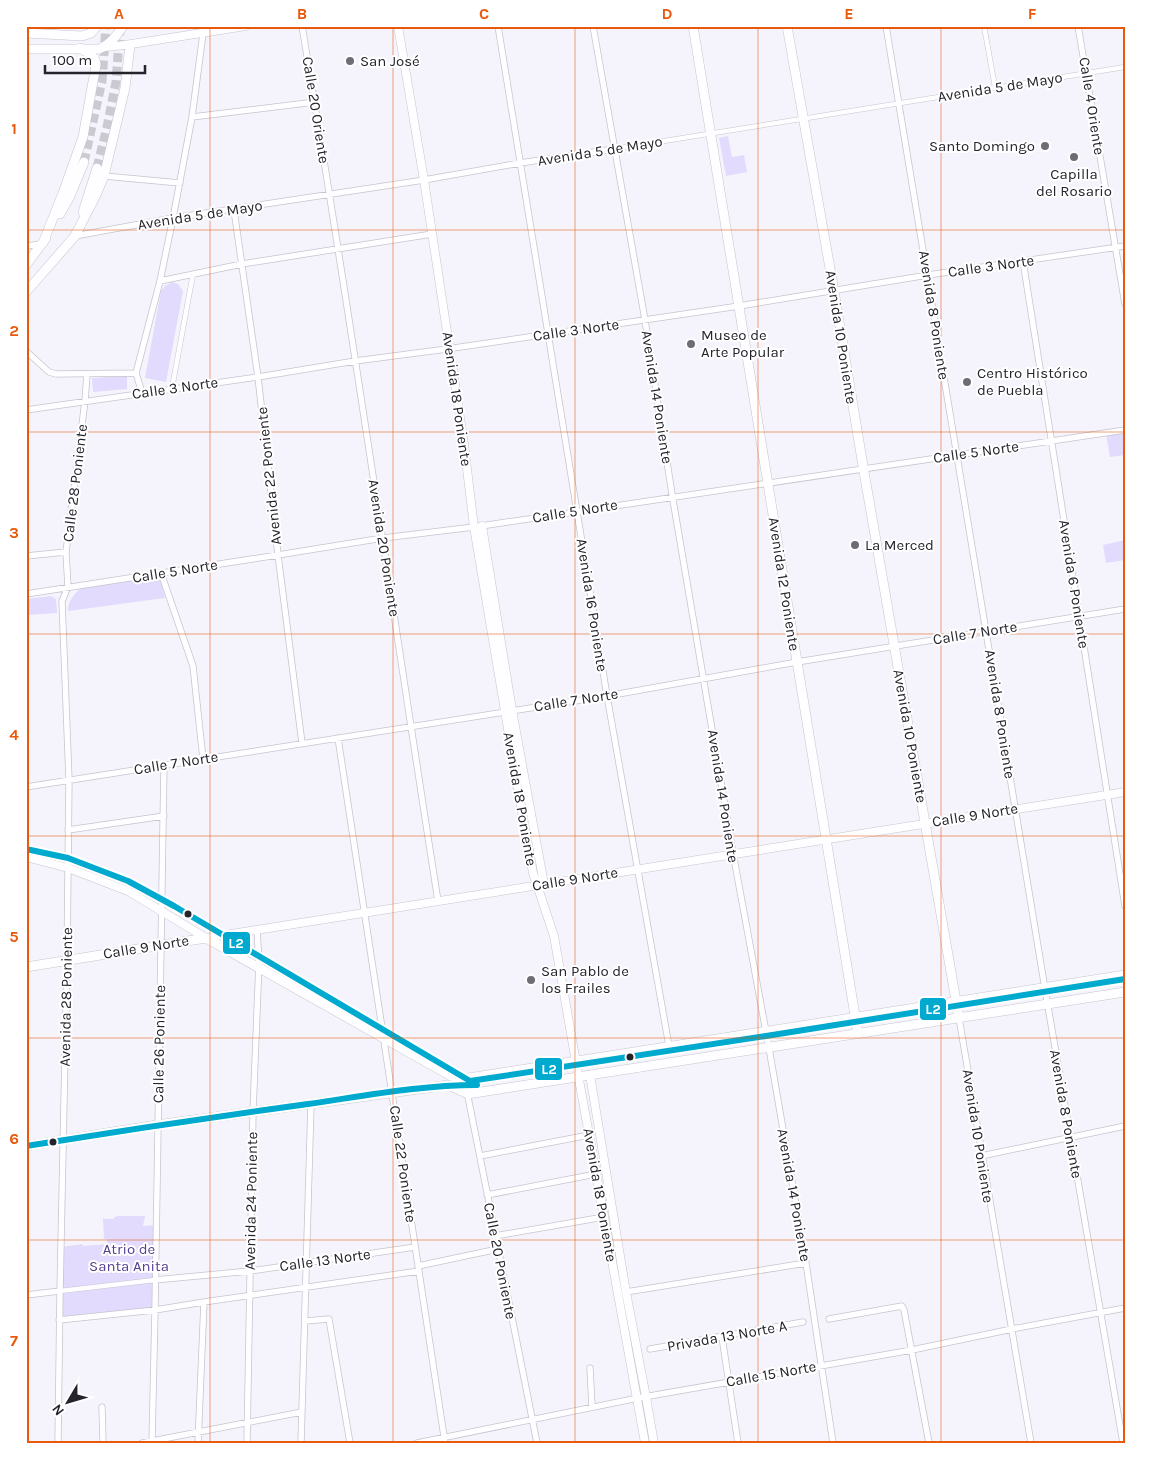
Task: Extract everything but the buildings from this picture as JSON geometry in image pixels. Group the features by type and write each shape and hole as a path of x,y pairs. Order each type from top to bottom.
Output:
{"main road":[{"path":"26,34 82,36 91,33 97,26"},
{"path":"26,49 102,48 123,26"},
{"name":"Avenida 12 Poniente","path":"693,26 858,1034"},
{"name":"Avenida 10 Poniente","path":"787,26 959,1018"},
{"path":"26,292 76,236 104,176 125,88 128,45"},
{"path":"43,243 64,193 83,137 96,60 80,48"},
{"path":"26,265 43,243 70,196 84,162"},
{"path":"76,236 97,168"},
{"path":"206,938 451,1076 462,1079 1125,975"},
{"name":"Calle 9 Norte","path":"26,967 206,938"},
{"path":"26,1146 157,1125 448,1085 468,1094 1125,992"}],"street":[{"path":"102,48 128,45 204,30 246,26"},
{"name":"Calle 20 Oriente","path":"302,26 329,195"},
{"name":"Avenida 18 Poniente","path":"398,26 508,711 514,769 533,873 541,884"},
{"name":"Avenida 16 Poniente","path":"498,26 607,696 669,1046"},
{"name":"Avenida 14 Poniente","path":"594,26 645,320 733,853 806,1263 833,1443"},
{"name":"Avenida 8 Poniente","path":"886,26 1044,987 1123,1443"},
{"path":"984,26 995,87"},
{"name":"Calle 4 Oriente","path":"1078,26 1125,304"},
{"path":"142,393 136,373 174,218 192,117 204,30"},
{"name":"Avenida 5 de Mayo","path":"76,236 174,218 424,180 520,163 1125,67"},
{"path":"192,117 315,102"},
{"path":"104,176 180,183"},
{"name":"Avenida 20 Poniente","path":"329,195 438,900"},
{"name":"Avenida 22 Poniente","path":"234,210 258,377 302,743"},
{"path":"160,281 242,264 432,234"},
{"path":"26,246 43,243"},
{"name":"Calle 3 Norte","path":"26,410 739,306 928,275 1125,246"},
{"name":"Avenida 6 Poniente","path":"1023,261 1125,906"},
{"path":"172,388 194,274"},
{"path":"26,351 49,372 56,374 87,374"},
{"name":"Calle 3 Norte","path":"87,374 136,373"},
{"name":"Calle 28 Poniente","path":"26,556 66,552 87,374"},
{"name":"Calle 5 Norte","path":"26,594 383,538 478,526 1125,430"},
{"name":"Avenida 28 Poniente","path":"58,1443 69,780 62,601 68,588 66,552"},
{"path":"161,573 193,666 203,759"},
{"name":"Calle 7 Norte","path":"26,787 607,696 797,662 1125,609"},
{"name":"Avenida 18 Poniente","path":"508,711 523,767 539,853 541,884 554,936 645,1443"},
{"name":"Calle 22 Poniente","path":"338,738 445,1440"},
{"name":"Calle 26 Poniente","path":"152,1442 164,765"},
{"path":"514,769 523,767"},
{"name":"Calle 9 Norte","path":"206,938 637,868 1125,792"},
{"path":"520,804 529,802"},
{"path":"68,830 164,816"},
{"path":"525,830 534,828"},
{"path":"529,854 539,853"},
{"path":"26,857 68,868 128,891 206,938"},
{"name":"Avenida 24 Poniente","path":"247,1443 253,1112 259,968 257,930"},
{"name":"Avenida 10 Poniente","path":"959,1018 1031,1443"},
{"name":"Avenida 18 Poniente","path":"590,1075 626,1292 654,1443"},
{"name":"Calle 20 Poniente","path":"462,1079 468,1094 536,1443"},
{"path":"301,1443 311,1104"},
{"path":"981,1156 1125,1126"},
{"path":"480,1156 589,1135"},
{"path":"487,1195 596,1174"},
{"path":"496,1236 604,1216"},
{"name":"Calle 13 Norte","path":"26,1294 250,1271 415,1247"},
{"name":"Calle 13 Norte","path":"59,1320 155,1310 306,1288 418,1268 498,1249"},
{"path":"626,1292 806,1263"},
{"path":"198,1443 204,1302"},
{"path":"829,1319 902,1306 929,1443"},
{"name":"Calle 15 Norte","path":"418,1443 445,1440 638,1398 912,1350 1125,1308"},
{"path":"305,1321 329,1319 350,1443"},
{"name":"Privada 13 Norte A","path":"650,1350 803,1322"},
{"path":"722,1337 738,1443"},
{"path":"590,1368 592,1408"},
{"path":"102,1407 104,1443"},
{"path":"142,1443 302,1412"}],"green space":[{"path":"728,136 732,157 744,155 747,172 726,176 719,138"},
{"path":"172,282 178,284 183,291 166,382 145,378 161,291"},
{"path":"127,376 127,389 93,392 92,378"},
{"path":"1125,431 1125,455 1110,457 1106,434"},
{"path":"1125,540 1125,560 1106,563 1103,545"},
{"path":"151,576 160,578 165,598 68,611 71,599 80,589"},
{"path":"51,596 56,599 57,613 26,615 26,599"},
{"name":"Atrio de Santa Anita","path":"145,1216 143,1226 156,1225 155,1310 59,1320 61,1247 83,1244 83,1246 107,1244 107,1239 104,1239 103,1218 114,1219 114,1217"}],"tunnel":[{"path":"84,162 102,81 106,26"},
{"path":"97,168 116,82 120,28"}],"transit line":[{"name":"L2","path":"26,849 68,858 128,881 174,906 470,1081 1125,979"},
{"name":"L2","path":"26,1146 392,1092 456,1085 477,1085"}],"place":[{"name":"San José","path":"350,61"},
{"name":"Santo Domingo","path":"1045,146"},
{"name":"Capilla del Rosario","path":"1074,157"},
{"name":"Museo de Arte Popular","path":"691,344"},
{"name":"Centro Histórico de Puebla","path":"967,382"},
{"name":"La Merced","path":"855,545"},
{"name":"San Pablo de los Frailes","path":"531,980"}]}
